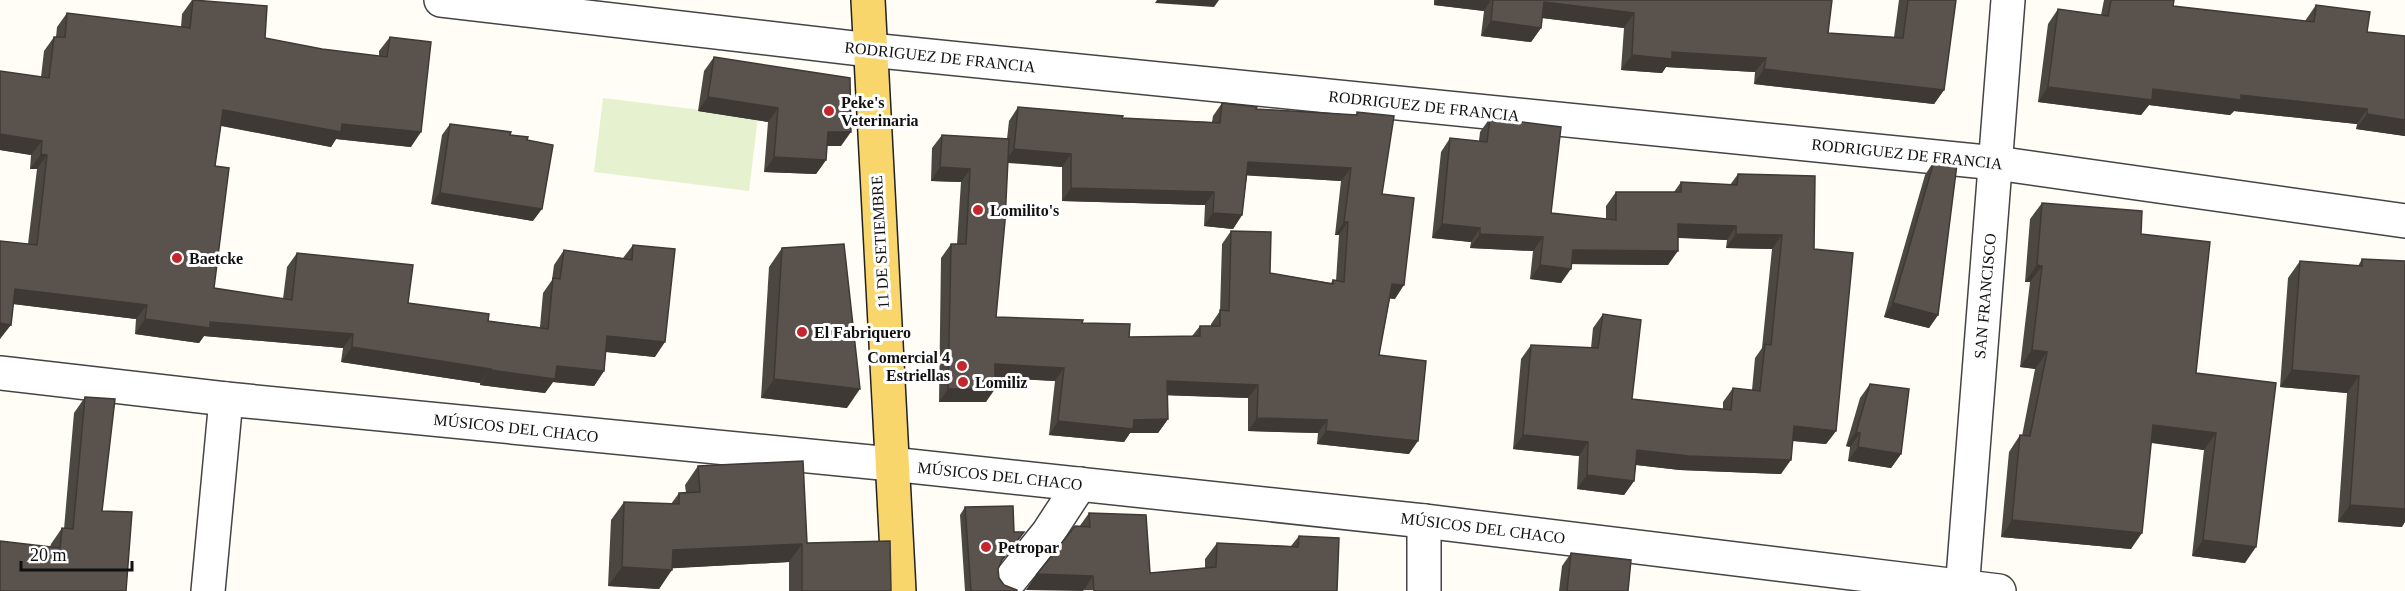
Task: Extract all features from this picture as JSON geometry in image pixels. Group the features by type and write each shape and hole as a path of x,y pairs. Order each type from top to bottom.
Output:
{"main road":[{"name":"11 DE SETIEMBRE","path":"868,0 899,591"}],"street":[{"name":"RODRIGUEZ DE FRANCIA","path":"441,0 870,50 1996,163 2405,220"},
{"name":"SAN FRANCISCO","path":"1962,589 2008,0"},
{"name":"MÚSICOS DEL CHACO","path":"0,373 226,399 891,464 1424,521 1962,589 1998,591"},
{"path":"208,591 226,399"},
{"path":"1011,579 1048,533 1080,484"},
{"path":"1424,521 1424,591"}],"green space":[{"path":"603,98 758,117 749,191 594,172"}],"building":[{"path":"193,0 267,6 265,38 322,49 387,57 390,37 431,42 421,132 342,124 341,132 223,110 215,166 229,168 214,288 292,300 297,253 413,265 408,303 489,314 488,321 548,329 553,278 560,279 564,250 632,260 633,245 675,249 665,342 607,336 604,371 557,366 555,379 352,347 353,334 210,322 210,328 145,319 147,305 15,289 11,325 0,323 0,241 37,245 47,155 41,154 42,141 0,134 0,71 49,78 54,37 65,37 67,13 190,28"},
{"path":"1493,0 1832,0 1828,33 1903,38 1908,0 1956,0 1944,90 1764,69 1766,58 1672,52 1672,59 1632,55 1634,13 1544,2 1541,28 1491,21"},
{"path":"2111,0 2174,0 2173,6 2314,22 2316,5 2370,12 2367,32 2405,36 2405,120 2367,114 2367,109 2241,95 2241,100 2153,89 2152,100 2048,87 2058,9 2108,16"},
{"path":"714,57 850,78 851,132 828,132 826,160 774,157 778,108 708,97"},
{"path":"1222,103 1257,107 1256,109 1357,115 1357,112 1394,116 1382,194 1414,198 1404,285 1392,284 1379,355 1426,361 1418,441 1326,431 1327,420 1257,418 1258,385 1167,381 1168,419 1134,420 1133,429 1058,421 1064,368 995,364 995,389 948,389 951,244 966,244 970,169 940,167 942,135 1009,139 1005,221 996,317 1130,324 1129,337 1200,336 1200,326 1220,326 1220,310 1229,311 1231,231 1271,232 1270,273 1333,284 1333,280 1344,282 1348,222 1344,222 1351,168 1248,162 1242,215 1213,213 1214,192 1071,188 1071,154 1014,149 1018,107 1123,116 1122,118 1220,123"},
{"path":"1490,118 1561,127 1551,213 1616,220 1616,192 1681,192 1681,182 1737,185 1738,174 1815,176 1814,249 1853,253 1836,431 1794,426 1791,460 1689,456 1637,450 1634,481 1587,475 1588,442 1523,435 1531,345 1598,348 1603,314 1641,320 1632,399 1731,410 1733,388 1760,391 1765,344 1771,345 1782,235 1736,234 1736,226 1678,224 1678,251 1573,250 1571,269 1540,265 1543,237 1480,234 1480,228 1442,224 1450,138 1487,142"},
{"path":"450,124 511,132 510,135 528,137 527,140 553,145 542,209 440,193"},
{"path":"1934,161 1957,164 1938,315 1893,303"},
{"path":"2042,203 2142,211 2141,234 2210,242 2196,373 2276,383 2256,547 2203,540 2216,433 2153,425 2142,533 2012,520 2020,435 2030,436 2047,352 2032,350 2042,266 2037,265"},
{"name":"El Fabriquero","path":"844,244 860,389 774,379 782,248"},
{"path":"2362,259 2405,261 2405,509 2350,505 2359,376 2292,370 2300,261 2362,266"},
{"path":"1870,384 1909,389 1901,454 1858,447 1860,433 1856,432"},
{"path":"85,397 115,399 102,511 132,512 126,591 0,591 0,541 60,548 62,528 73,529"},
{"path":"803,461 807,543 890,541 891,591 802,591 802,544 673,550 672,570 622,567 624,502 679,504 679,493 700,492 698,466"},
{"name":"Petropar","path":"1013,506 1014,532 1024,532 1002,560 998,569 999,578 1004,585 1017,591 971,591 965,507"},
{"path":"1089,513 1146,515 1150,573 1216,567 1217,543 1298,547 1299,536 1339,538 1337,591 1094,591 1093,576 1037,574 1075,526 1090,527"},
{"path":"1571,553 1631,560 1628,591 1567,591"}],"place":[{"name":"Peke's Veterinaria","path":"829,111"},
{"name":"Lomilito's","path":"978,210"},
{"name":"Baetcke","path":"177,258"},
{"name":"El Fabriquero","path":"802,332"},
{"name":"Comercial 4 Estriellas","path":"962,366"},
{"name":"Lomiliz","path":"963,382"},
{"name":"Petropar","path":"986,547"}]}
